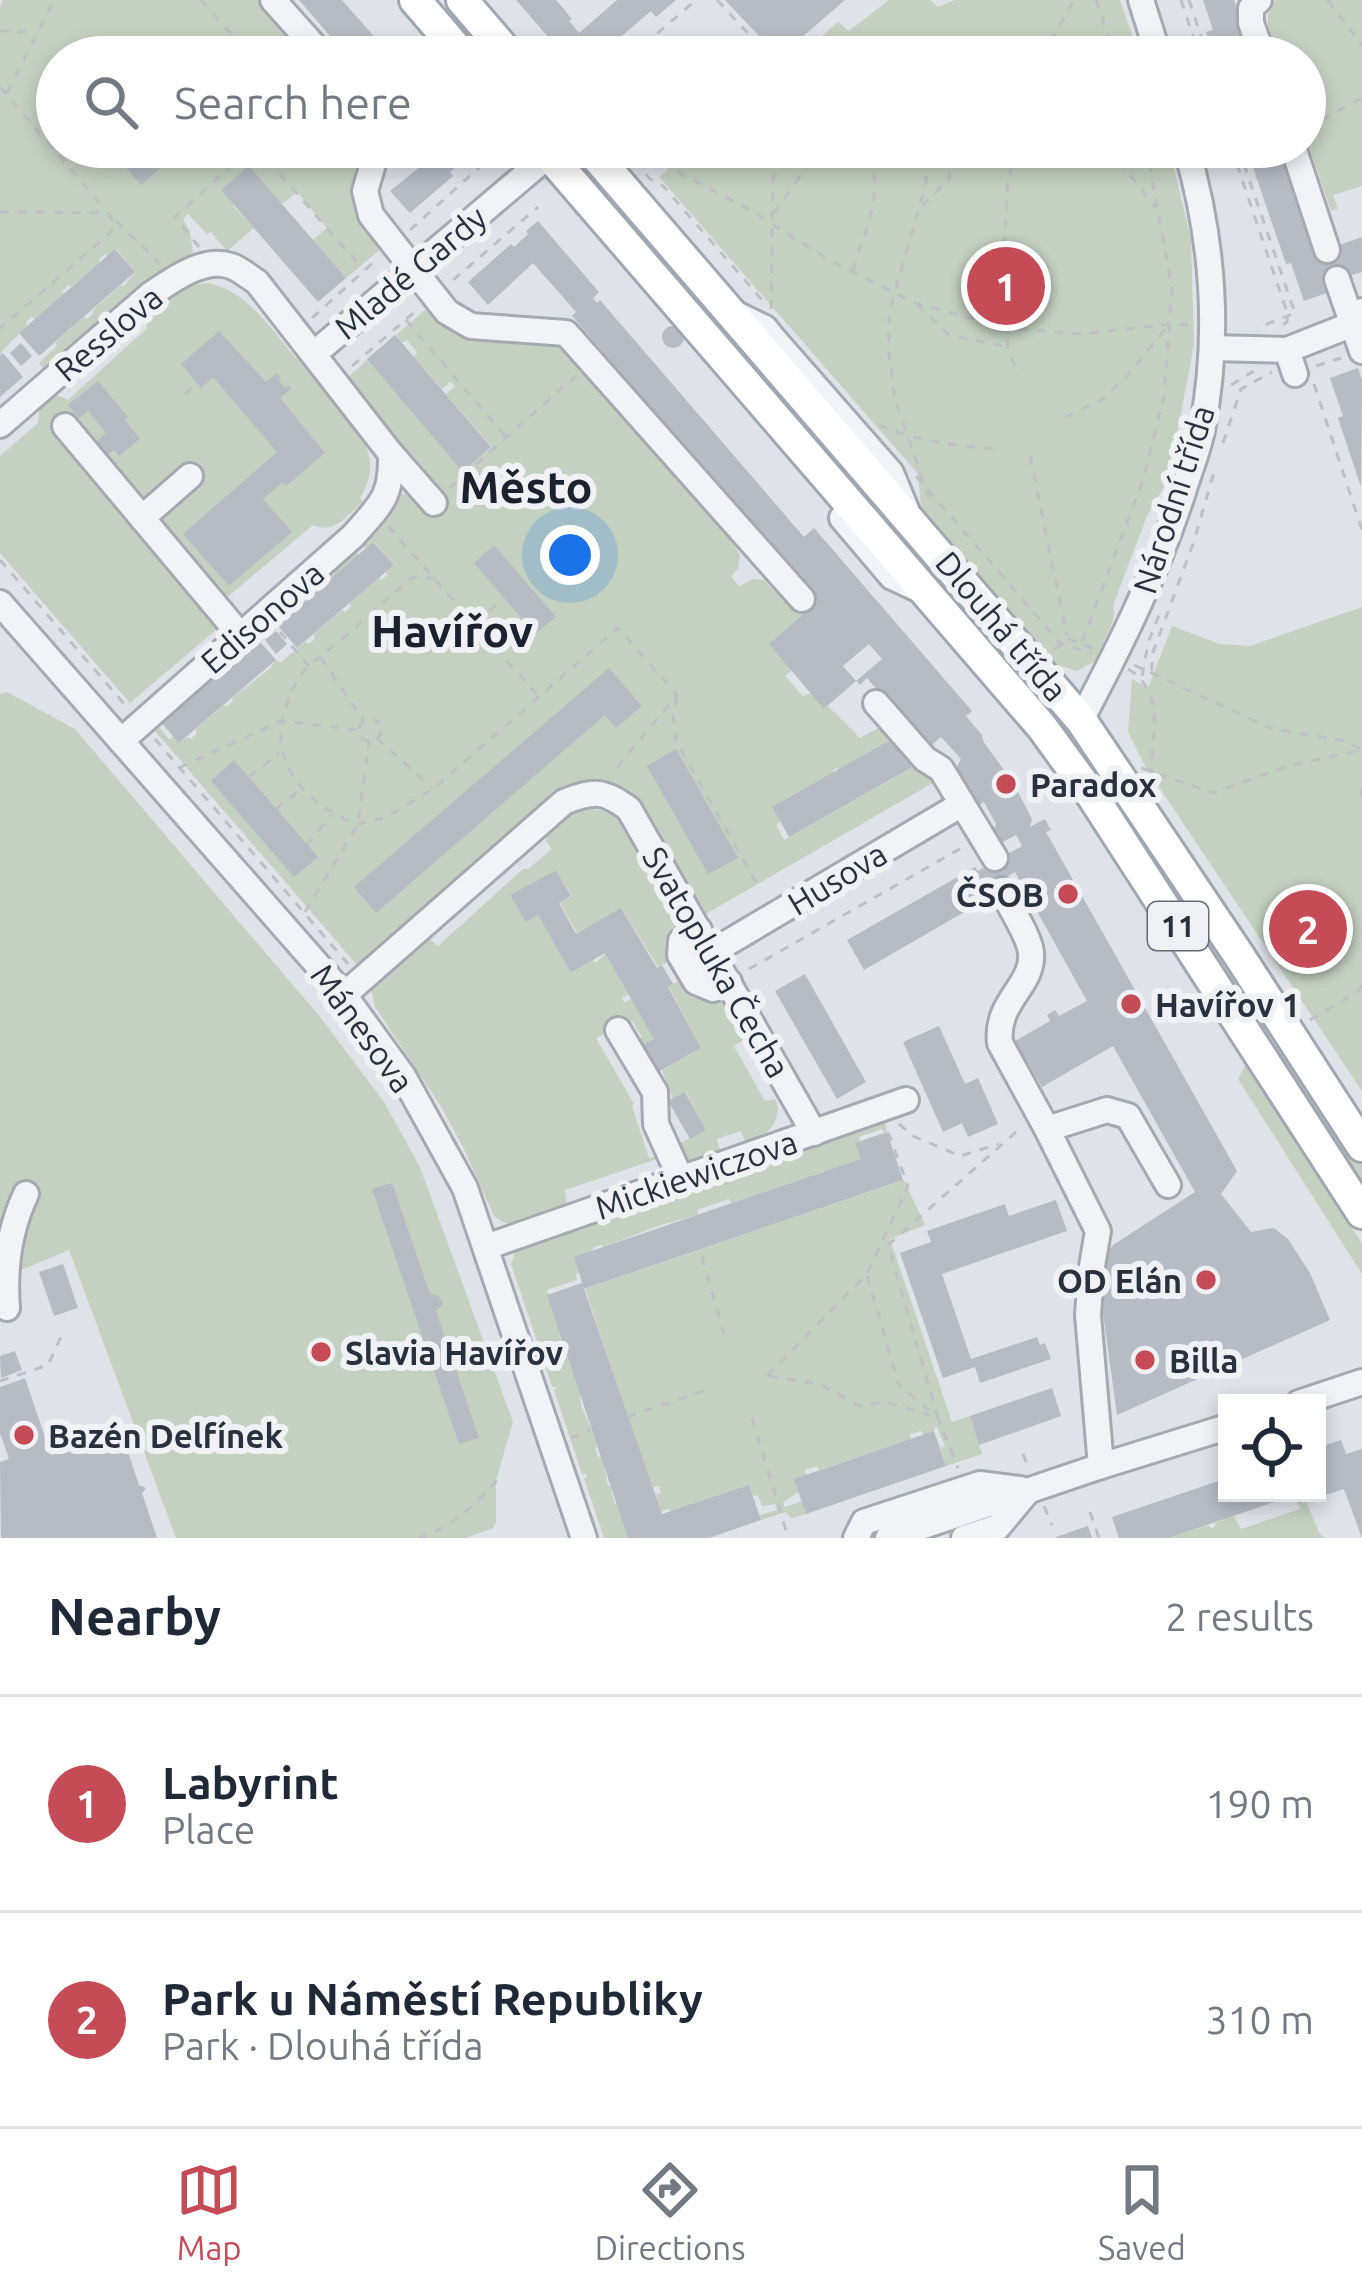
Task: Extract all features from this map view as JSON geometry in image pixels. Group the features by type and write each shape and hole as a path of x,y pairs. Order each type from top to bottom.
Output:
{"main road":[{"path":"415,0 446,36"},
{"path":"462,0 493,36"},
{"name":"Dlouhá třída","path":"566,168 1074,769"},
{"name":"Dlouhá třída","path":"606,168 734,314 919,507 1082,720 1142,777 1362,1146"},
{"name":"Národní třída","path":"1074,769 1082,720"},
{"name":"11","path":"1074,769 1362,1213"}],"street":[{"path":"274,0 306,36"},
{"path":"1141,0 1152,36"},
{"path":"1256,36 1250,8 1259,0"},
{"path":"372,168 365,190 370,215 446,312 471,326 566,333 802,599"},
{"name":"Mladé Gardy","path":"315,352 530,168"},
{"name":"Národní třída","path":"1082,720 1136,614 1172,526 1201,436 1212,338 1206,236 1191,168"},
{"path":"1300,168 1327,250"},
{"path":"220,264 257,282 391,454 438,499"},
{"name":"Resslova","path":"0,425 174,278 220,264"},
{"path":"1337,279 1359,321 1357,353"},
{"path":"1212,338 1291,362 1359,321"},
{"path":"65,427 241,635"},
{"name":"Edisonova","path":"121,740 353,536 392,482 391,454"},
{"path":"142,518 190,476"},
{"name":"Mánesova","path":"0,603 344,995 413,1094 465,1188 584,1538"},
{"path":"876,703 925,759 941,769 988,847"},
{"path":"344,995 564,802 610,788"},
{"name":"Svatopluka Čecha","path":"610,788 629,809 732,980 814,1133"},
{"name":"Husova","path":"706,941 962,804"},
{"path":"1002,890 1032,950 1028,974 1010,998 998,1027 1000,1043 1098,1231 1088,1315 1101,1466"},
{"path":"618,1030 655,1092 656,1124 681,1179"},
{"name":"Mickiewiczova","path":"486,1247 814,1133 882,1116 906,1100"},
{"path":"1043,1122 1107,1110 1128,1116 1168,1185"},
{"path":"8,1308 5,1277 15,1218 26,1194"},
{"path":"1326,1394 1362,1382"},
{"path":"888,1538 1218,1430"},
{"path":"856,1538 864,1522 980,1484 1033,1488"},
{"path":"964,1538 998,1526 1033,1488"}],"path":[{"path":"6,94 54,0"},
{"path":"201,0 233,36"},
{"path":"654,36 696,0"},
{"path":"717,0 750,36"},
{"path":"1054,36 1074,0"},
{"path":"1096,0 1108,36"},
{"path":"1181,0 1194,36"},
{"path":"1189,0 1201,36"},
{"path":"1328,0 1362,46"},
{"path":"0,32 38,32"},
{"path":"0,88 36,129"},
{"path":"1326,118 1362,98"},
{"path":"0,328 111,232 114,221 69,168"},
{"path":"220,264 175,217 230,168"},
{"path":"273,168 364,271"},
{"path":"641,168 664,186 771,313 773,180 779,168"},
{"path":"668,168 915,303 1006,328 1083,334 1169,324 1212,338"},
{"path":"773,216 807,168"},
{"path":"853,271 877,183 873,168"},
{"path":"919,507 926,487 896,398 889,313 928,168"},
{"path":"918,209 949,179 950,168"},
{"path":"1003,264 1011,168"},
{"path":"1125,168 1159,214"},
{"path":"1082,644 1142,483 1164,397 1172,287 1150,168"},
{"path":"1245,168 1294,313 1254,329"},
{"path":"0,212 108,213 174,278"},
{"path":"915,303 949,335 1008,347"},
{"path":"1002,304 1018,375"},
{"path":"406,320 506,437"},
{"path":"1065,417 1102,399 1169,324"},
{"path":"1357,353 1309,369 1362,530"},
{"path":"438,499 592,362"},
{"path":"1152,673 1152,655 1241,389 1262,378"},
{"path":"184,394 198,383"},
{"path":"883,437 868,421 942,446 999,448"},
{"path":"1030,456 1068,639"},
{"path":"911,470 1061,644 1088,651"},
{"path":"374,511 540,698"},
{"path":"435,579 410,579 310,667 290,694 281,722 280,752 301,788 333,813 358,824 386,817 433,789 618,628 677,695"},
{"path":"474,624 503,598"},
{"path":"265,614 310,667"},
{"path":"1068,639 1105,652"},
{"path":"1048,654 1068,639"},
{"path":"321,657 364,721"},
{"path":"1122,659 1270,728 1345,741 1362,751"},
{"path":"1130,670 1141,677 1150,694 1157,724 1142,777 1213,793 1288,766 1362,751"},
{"path":"610,788 677,695"},
{"path":"677,695 676,741 757,884"},
{"path":"373,719 380,730 369,741 359,730 364,721 373,719"},
{"path":"179,768 281,722 359,730"},
{"path":"377,738 433,789"},
{"path":"304,913 358,824 369,741"},
{"path":"249,777 280,752"},
{"path":"276,809 301,788"},
{"path":"1362,788 1362,801"},
{"path":"308,845 333,813"},
{"path":"732,980 988,847"},
{"path":"882,1116 913,1136 960,1156 1043,1122"},
{"path":"882,1116 908,1186 866,1274 767,1376 820,1384 859,1406 886,1402 938,1418"},
{"path":"888,1245 1001,1143"},
{"path":"885,1236 938,1418 962,1476"},
{"path":"702,1257 724,1334"},
{"path":"866,1274 899,1385 938,1418"},
{"path":"0,1381 48,1365 61,1337"},
{"path":"627,1417 709,1389"},
{"path":"752,1418 788,1537"},
{"path":"1023,1454 1052,1525"},
{"path":"418,1538 466,1514 502,1474"},
{"path":"1090,1512 1099,1538"}],"green space":[{"path":"3,0 262,0 293,36 36,36 36,168 249,168 234,207 254,228 227,251 188,214 183,219 193,252 48,373 39,363 55,343 135,272 116,249 105,254 26,322 0,356"},
{"path":"889,0 930,0 938,7 955,0 1120,0 1133,36 822,36 838,22 849,31"},
{"path":"1276,0 1362,0 1362,186 1333,195 1338,209 1331,211 1316,168 1326,168 1326,36 1270,36 1271,7"},
{"path":"250,168 371,168 387,244 346,278 313,240 327,228 297,192 282,204"},
{"path":"670,168 1174,168 1191,239 1194,344 1169,478 1147,516 1095,661 1077,671 1057,665 921,507 918,474 659,177"},
{"path":"609,187 1022,664 1011,674 597,197"},
{"path":"207,283 246,302 296,358 302,358 359,431 370,463 368,480 360,498 363,502 346,518 334,526 313,525 212,610 217,629 130,703 0,553 0,456 38,423 40,402 54,396 68,400 147,328 147,313 155,303 177,290"},
{"path":"432,304 562,344 730,538 740,555 731,577 739,586 764,580 793,610 812,594 819,602 792,670 785,676 803,696 811,693 824,708 828,706 860,738 887,723 901,735 773,808 784,840 917,765 938,780 704,915 630,794 607,781 583,781 565,788 357,965 142,716 156,723 169,739 191,739 195,730 276,660 280,663 305,642 309,644 313,635 388,575 394,565 374,542 271,624 394,494 411,494 345,380 368,359 464,471 492,447 446,394 455,386 450,382 442,389 414,357 417,352 407,340 402,343 396,335"},
{"path":"1362,607 1362,1091 1145,766 1128,732 1132,679 1148,688 1172,626 1220,644 1250,646"},
{"name":"Slavia Havířov","path":"7,692 75,729 321,1018 384,1102 420,1167 513,1422 496,1480 493,1528 466,1538 176,1538 69,1250 0,1279 0,694"},
{"path":"1115,792 1277,1033 1264,1041 1106,797"},
{"path":"589,808 612,813 629,830 748,1037 734,1046 765,1101 775,1099 778,1112 770,1129 755,1143 745,1141 741,1131 717,1139 721,1154 691,1170 674,1146 706,1130 686,1092 673,1099 662,1070 701,1048 669,987 679,980 668,962 658,967 622,909 577,933 560,903 572,896 556,870 512,894 526,921 538,915 572,973 606,953 629,994 622,998 624,1002 632,999 655,1039 643,1049 631,1043 642,1037 632,1021 596,1038 634,1104 649,1158 663,1157 565,1190 567,1208 510,1224 494,1216 440,1105 375,1007 369,978 426,936 438,946 552,849 547,832 575,811"},
{"path":"1283,1043 1362,1165 1362,1194 1270,1051"},
{"path":"1248,1060 1362,1244 1362,1274 1238,1079"},
{"path":"884,1119 887,1132 882,1129 859,1137 856,1143 862,1159 594,1247 576,1274 577,1280 547,1290 595,1448 602,1457 608,1486 613,1485 629,1538 604,1538 557,1388 552,1386 511,1264 517,1247"},
{"path":"904,1180 925,1225 890,1239 952,1422 970,1416 982,1454 946,1466 937,1427 819,1470 817,1466 805,1470 806,1475 795,1479 799,1492 783,1502 785,1507 802,1501 806,1514 791,1518 786,1512 761,1520 760,1515 777,1510 776,1504 762,1506 749,1485 671,1512 661,1511 656,1495 661,1493 659,1486 653,1487 643,1462 585,1289"},
{"path":"1306,1502 1325,1538 1169,1538 1215,1527 1234,1516 1241,1529 1300,1509 1299,1504"}],"building":[{"path":"299,0 342,0 374,36 330,36"},
{"path":"516,0 556,0 579,33 617,0 676,0 656,17 651,11 622,36 547,36"},
{"path":"725,0 845,0 803,36 759,36"},
{"path":"1203,0 1234,0 1245,36 1207,36 1206,32 1213,30"},
{"path":"126,168 160,168 141,185"},
{"path":"251,168 346,278 318,302 221,190"},
{"path":"418,168 455,168 450,172 453,176 410,213 390,191"},
{"path":"1253,168 1288,168 1317,253 1362,237 1362,272 1304,301 1291,263 1286,264"},
{"path":"538,221 599,292 593,298 597,303 600,300 804,537 814,528 972,711 966,716 1014,784 1032,819 1030,827 1045,819 1051,830 1046,832 1237,1171 1221,1194 1251,1232 1274,1228 1288,1239 1310,1273 1330,1320 1117,1415 1099,1284 1105,1256 1113,1245 1195,1192 1113,1046 1042,1087 1015,1041 1050,1021 1047,1015 1055,1010 1059,1016 1087,1001 1015,872 988,888 992,896 864,970 847,940 975,867 978,871 1022,846 1016,835 1001,843 984,802 977,806 957,771 961,759 941,737 928,748 867,678 860,685 856,681 824,709 769,644 818,602 572,316 576,312 533,263 488,305 468,282 511,244 514,247","holes":["869,644 882,659 856,681 843,666"]},
{"path":"115,249 135,272 39,356 19,333"},
{"path":"673,326 684,337 673,348 662,337"},
{"path":"219,331 266,382 277,373 285,388 288,385 291,389 280,398 325,453 263,499 292,532 229,586 183,534 277,452 213,377 201,388 181,364"},
{"path":"395,335 491,447 463,472 367,359"},
{"path":"21,343 32,356 21,366 10,353"},
{"path":"3,353 23,377 0,397 0,356"},
{"path":"1358,368 1362,380 1361,487 1330,378"},
{"path":"98,381 140,439 119,456 114,450 108,454 97,441 106,433 88,411 79,418 68,405"},
{"path":"373,542 394,565 297,648 277,625"},
{"path":"494,545 556,617 535,634 474,563"},
{"path":"276,631 287,644 276,654 265,640"},
{"path":"255,636 276,660 179,743 159,720"},
{"path":"609,668 642,706 616,728 605,715 376,913 354,887"},
{"path":"901,734 918,764 789,837 772,807"},
{"path":"676,749 738,858 708,874 647,766"},
{"path":"234,760 318,857 294,877 211,781"},
{"path":"556,870 571,896 559,903 576,934 621,908 657,968 662,965 673,984 668,987 701,1048 656,1073 641,1046 654,1039 605,953 571,973 538,915 526,922 510,895"},
{"path":"805,974 866,1082 837,1099 775,991"},
{"path":"939,1026 965,1084 978,1078 998,1124 968,1137 962,1123 943,1132 903,1042"},
{"path":"685,1092 706,1130 690,1139 668,1101"},
{"path":"887,1132 903,1180 584,1289 662,1514 749,1485 761,1520 709,1538 628,1538 547,1295 582,1283 574,1257 861,1159 855,1143"},
{"path":"392,1183 430,1294 439,1296 443,1304 436,1311 479,1438 459,1444 372,1189"},
{"path":"1056,1200 1067,1231 942,1274 971,1359 1037,1337 1051,1359 980,1383 975,1367 943,1378 900,1253 931,1242 927,1231 1005,1204 1009,1216"},
{"path":"63,1264 78,1308 54,1316 39,1272"},
{"path":"15,1351 22,1370 1,1378 0,1356"},
{"path":"25,1378 51,1455 121,1431 139,1485 146,1488 142,1493 157,1538 1,1538 0,1462 9,1459 0,1433 0,1387"},
{"path":"1052,1388 1061,1416 979,1445 970,1416"},
{"path":"934,1431 946,1466 806,1514 794,1479"},
{"path":"1341,1440 1346,1454 1362,1449 1362,1538 1344,1489 1326,1495 1326,1445"},
{"path":"1218,1481 1218,1502 1274,1502 1169,1538 1119,1538 1112,1517"},
{"path":"1088,1526 1092,1538 1056,1538 1056,1537"}],"place":[{"name":"Labyrint","path":"1006,286"},
{"name":"Paradox","path":"1006,784"},
{"name":"ČSOB","path":"1068,894"},
{"name":"Park u Náměstí Republiky","path":"1308,929"},
{"name":"Havířov 1","path":"1131,1004"},
{"name":"OD Elán","path":"1206,1280"},
{"name":"Slavia Havířov","path":"321,1352"},
{"name":"Billa","path":"1145,1360"},
{"name":"Bazén Delfínek","path":"24,1435"}],"district":[{"name":"Město","path":"526,486"},
{"name":"Havířov","path":"452,630"}]}
